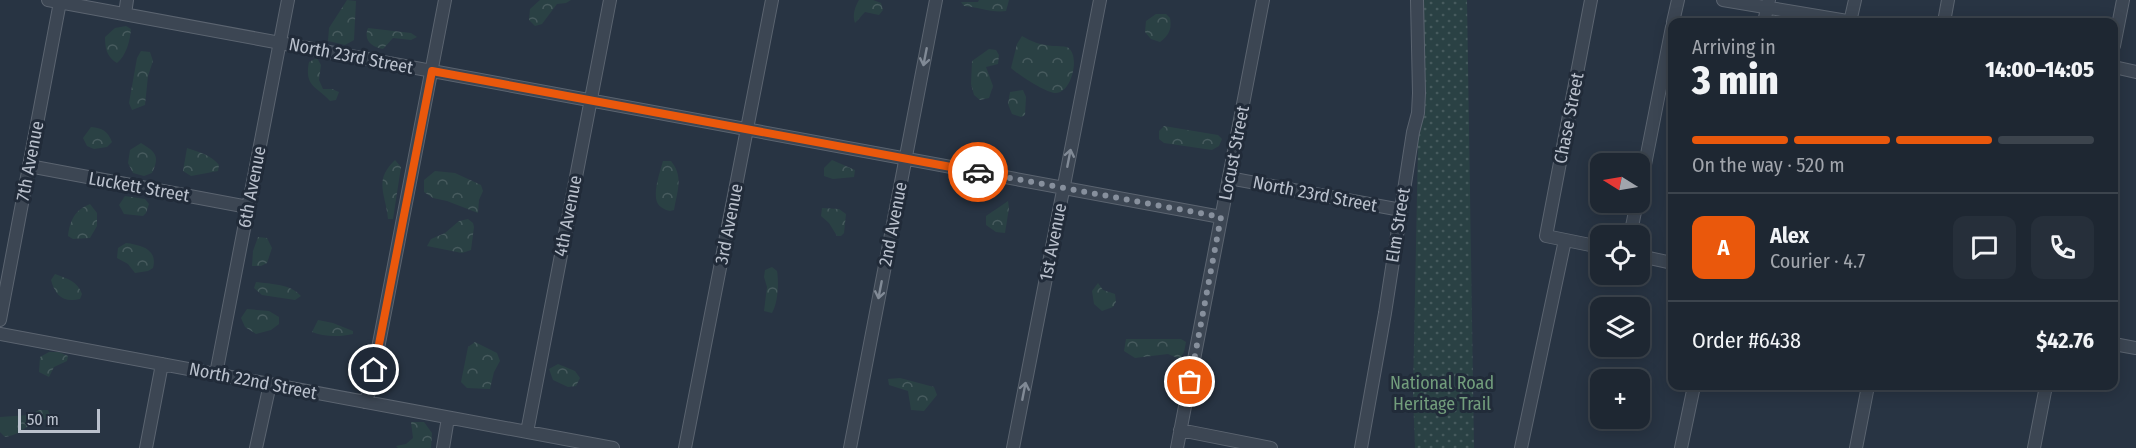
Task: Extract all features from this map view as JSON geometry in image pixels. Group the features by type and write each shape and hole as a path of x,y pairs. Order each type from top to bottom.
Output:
{"street":[{"path":"125,14 127,0"},
{"name":"6th Avenue","path":"216,374 288,0"},
{"path":"365,402 370,390 445,0"},
{"name":"4th Avenue","path":"527,432 610,0"},
{"name":"3rd Avenue","path":"685,448 772,0"},
{"name":"2nd Avenue","path":"850,448 936,0"},
{"name":"1st Avenue","path":"1013,448 1100,0"},
{"name":"Locust Street","path":"1177,448 1263,0"},
{"name":"Elm Street","path":"1361,448 1418,113 1417,0"},
{"name":"Chase Street","path":"1565,240 1546,236 1591,0"},
{"path":"1675,18 1678,0"},
{"path":"1723,0 1768,4 1833,18"},
{"path":"1852,18 1855,0"},
{"path":"1945,18 1948,0"},
{"path":"2118,26 2123,0"},
{"name":"North 23rd Street","path":"54,1 1221,217"},
{"name":"7th Avenue","path":"0,320 29,166 54,1"},
{"path":"1647,153 1668,47"},
{"path":"2118,68 2136,72"},
{"name":"Luckett Street","path":"29,166 248,207"},
{"name":"North 23rd Street","path":"1229,178 1401,210"},
{"path":"1521,448 1565,240 1590,245"},
{"path":"1650,258 1668,262"},
{"name":"North 22nd Street","path":"0,334 613,448"},
{"path":"2118,345 2136,348"},
{"path":"146,448 162,364"},
{"path":"256,448 270,384"},
{"path":"1681,448 1693,390"},
{"path":"1856,448 1867,390"},
{"path":"2034,448 2045,390"},
{"path":"443,448 448,417"},
{"path":"1180,430 1271,448"}],"green space":[{"path":"347,0 356,1 354,40 345,45 328,41 329,28"},
{"path":"540,0 571,0 557,4 542,24 535,26 529,20 530,9"},
{"path":"859,0 873,0 881,3 883,10 879,15 865,12 855,23 854,11"},
{"path":"979,0 1009,0 1006,11 990,11 964,6 961,2 978,2"},
{"name":"National Road Heritage Trail","path":"1417,0 1467,0 1474,448 1415,448 1413,394 1419,93"},
{"path":"1156,14 1166,14 1170,18 1171,25 1166,37 1160,42 1151,39 1145,32 1146,21"},
{"path":"126,26 131,29 129,43 117,63 107,52 105,37 115,28"},
{"path":"368,28 411,33 417,37 411,40 393,38 383,49 370,43 367,36"},
{"path":"1022,36 1033,42 1049,46 1067,47 1071,51 1073,73 1062,91 1056,93 1046,90 1011,68 1017,44"},
{"path":"989,49 996,50 999,55 998,64 986,67 993,86 989,98 980,100 974,95 971,84 972,61"},
{"path":"141,51 150,52 153,61 148,76 145,105 132,110 129,103 137,58"},
{"path":"317,58 321,65 319,80 323,89 339,92 336,100 330,101 308,77 309,62"},
{"path":"1023,90 1026,97 1025,115 1021,117 1012,114 1008,104 1010,92"},
{"path":"1164,126 1218,135 1222,139 1219,146 1212,150 1164,143 1159,139 1159,131"},
{"path":"91,127 104,131 112,142 107,147 94,149 87,146 83,138"},
{"path":"141,143 153,152 156,158 152,173 144,176 133,173 128,163 130,150"},
{"path":"187,148 212,159 219,165 218,171 191,176 183,171"},
{"path":"395,160 401,167 393,219 388,219 382,188 384,175"},
{"path":"832,160 855,170 854,177 833,179 824,176 824,168"},
{"path":"663,161 671,161 678,179 674,210 670,211 659,205 656,198 657,182"},
{"path":"435,171 455,173 481,185 483,191 479,200 478,213 433,198 424,192 424,180"},
{"path":"125,196 145,199 149,204 146,213 143,216 124,214 119,205"},
{"path":"1008,201 1005,233 996,232 986,225 986,216"},
{"path":"90,204 97,213 97,226 90,238 73,239 68,236 72,220 81,209"},
{"path":"822,208 839,209 846,214 844,233 841,236 837,236 829,223 821,216"},
{"path":"468,219 474,227 471,250 462,253 427,246 431,239 445,233 459,221"},
{"path":"258,237 267,238 272,248 267,263 252,266 253,251"},
{"path":"126,243 137,245 151,252 153,268 135,273 128,264 117,258 118,248"},
{"path":"772,267 777,271 778,281 777,298 772,313 764,311 767,287 764,277 765,270"},
{"path":"55,274 75,283 82,294 80,299 64,299 57,294 51,280"},
{"path":"256,282 286,287 301,296 295,300 262,295 254,288"},
{"path":"1098,283 1103,290 1115,294 1116,302 1113,307 1102,311 1094,304 1092,291"},
{"path":"247,309 269,311 279,317 279,324 271,330 256,334 245,327 241,318"},
{"path":"318,320 353,331 353,334 332,336 312,332"},
{"path":"1126,339 1181,339 1186,342 1180,359 1168,354 1135,358 1124,351"},
{"path":"475,342 497,353 500,361 494,372 490,389 467,388 461,382 468,347"},
{"path":"49,352 59,352 68,356 67,361 54,367 49,377 39,372 40,357"},
{"path":"558,364 575,371 580,378 576,386 568,387 553,380 549,369"},
{"path":"900,378 934,387 937,395 924,411 911,410 908,391 889,385 888,379"},
{"path":"39,410 48,410 50,415 14,435 5,437 0,432 0,417 29,415"},
{"path":"411,422 424,422 432,433 431,448 398,448 396,446 406,444 413,438"}],"way so far":[{"path":"978,172 1221,217 1190,382"}],"route":[{"path":"374,370 432,71 978,172"}]}
